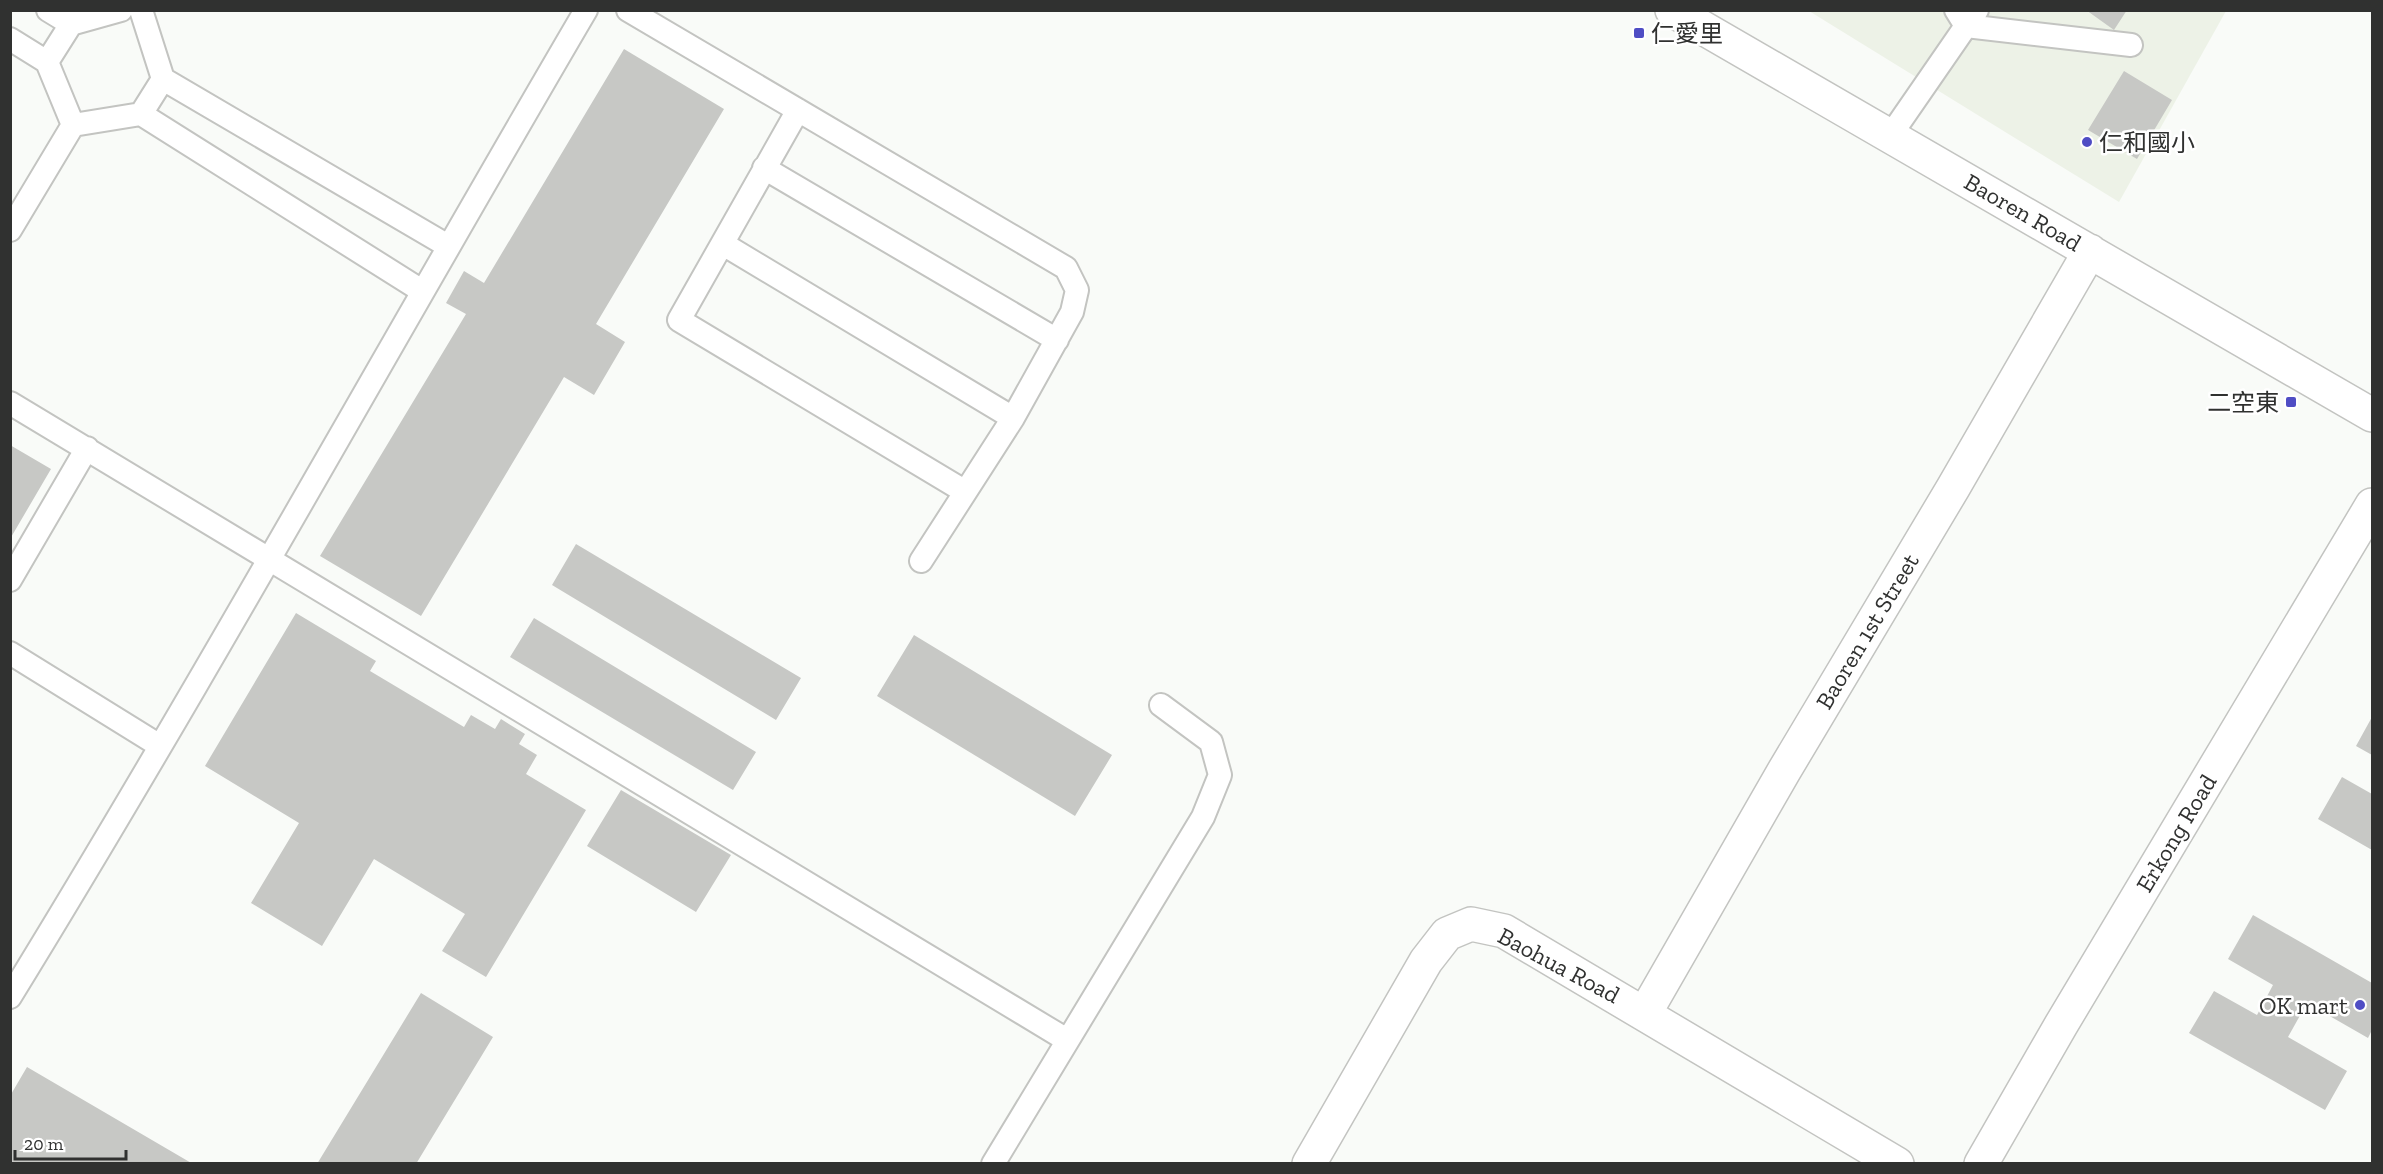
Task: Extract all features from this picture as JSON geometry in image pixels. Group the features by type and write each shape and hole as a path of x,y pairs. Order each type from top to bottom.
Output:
{"street":[{"name":"Baoren Road","path":"1672,10 2373,415"},
{"name":"Baoren 1st Street","path":"1645,1013 1784,771 1953,488 2090,251"},
{"name":"Erkong Road","path":"1981,1164 2067,1014 2373,505"},
{"name":"Baohua Road","path":"1309,1164 1426,962 1448,934 1471,924 1504,932 1645,1013 1897,1164"}],"lane":[{"path":"48,10 71,24"},
{"path":"47,62 71,24 121,10"},
{"path":"141,10 163,79 448,246"},
{"path":"10,997 270,559 422,291 586,10"},
{"path":"628,10 1066,268 1077,290 1072,312 1012,418 921,561"},
{"path":"1890,136 1966,16 2132,45"},
{"path":"10,39 47,62 73,125"},
{"path":"141,114 163,79"},
{"path":"798,110 679,320 964,491"},
{"path":"10,230 73,125 141,114 422,291"},
{"path":"764,168 1057,340"},
{"path":"723,244 1012,418"},
{"path":"10,403 1067,1040"},
{"path":"10,580 87,448"},
{"path":"10,653 160,746"},
{"path":"993,1164 1203,817 1220,775 1211,742 1161,705"}],"shaded area":[{"name":"仁和國小","path":"1809,11 2226,11 2119,202"}],"building":[{"path":"2086,10 2127,10 2114,30"},
{"path":"624,49 724,109 596,324 625,342 594,395 564,377 421,616 320,556 466,314 446,303 464,271 484,283"},
{"path":"2124,71 2172,100 2137,159 2088,130"},
{"path":"10,445 51,469 10,539"},
{"path":"576,544 801,678 776,720 552,585"},
{"path":"296,613 376,661 370,671 464,727 471,715 495,729 501,719 525,734 519,744 537,755 526,774 586,810 486,977 442,951 465,914 374,859 322,946 251,903 299,823 205,766"},
{"path":"534,618 756,752 733,790 510,657"},
{"path":"914,635 1112,755 1075,816 877,696"},
{"path":"2372,717 2372,755 2356,746"},
{"path":"2342,777 2372,794 2372,850 2318,819"},
{"path":"621,790 731,855 696,912 587,846"},
{"path":"2253,915 2372,983 2372,1030 2368,1038 2307,1003 2288,1037 2347,1071 2325,1110 2189,1033 2214,991 2257,1015 2273,985 2228,959"},
{"path":"421,993 493,1037 416,1164 317,1164"},
{"path":"27,1067 193,1164 10,1164 10,1096"}],"place":[{"name":"仁愛里","path":"1639,33"},
{"name":"仁和國小","path":"2087,142"},
{"name":"二空東","path":"2291,402"},
{"name":"OK mart","path":"2360,1005"}]}
